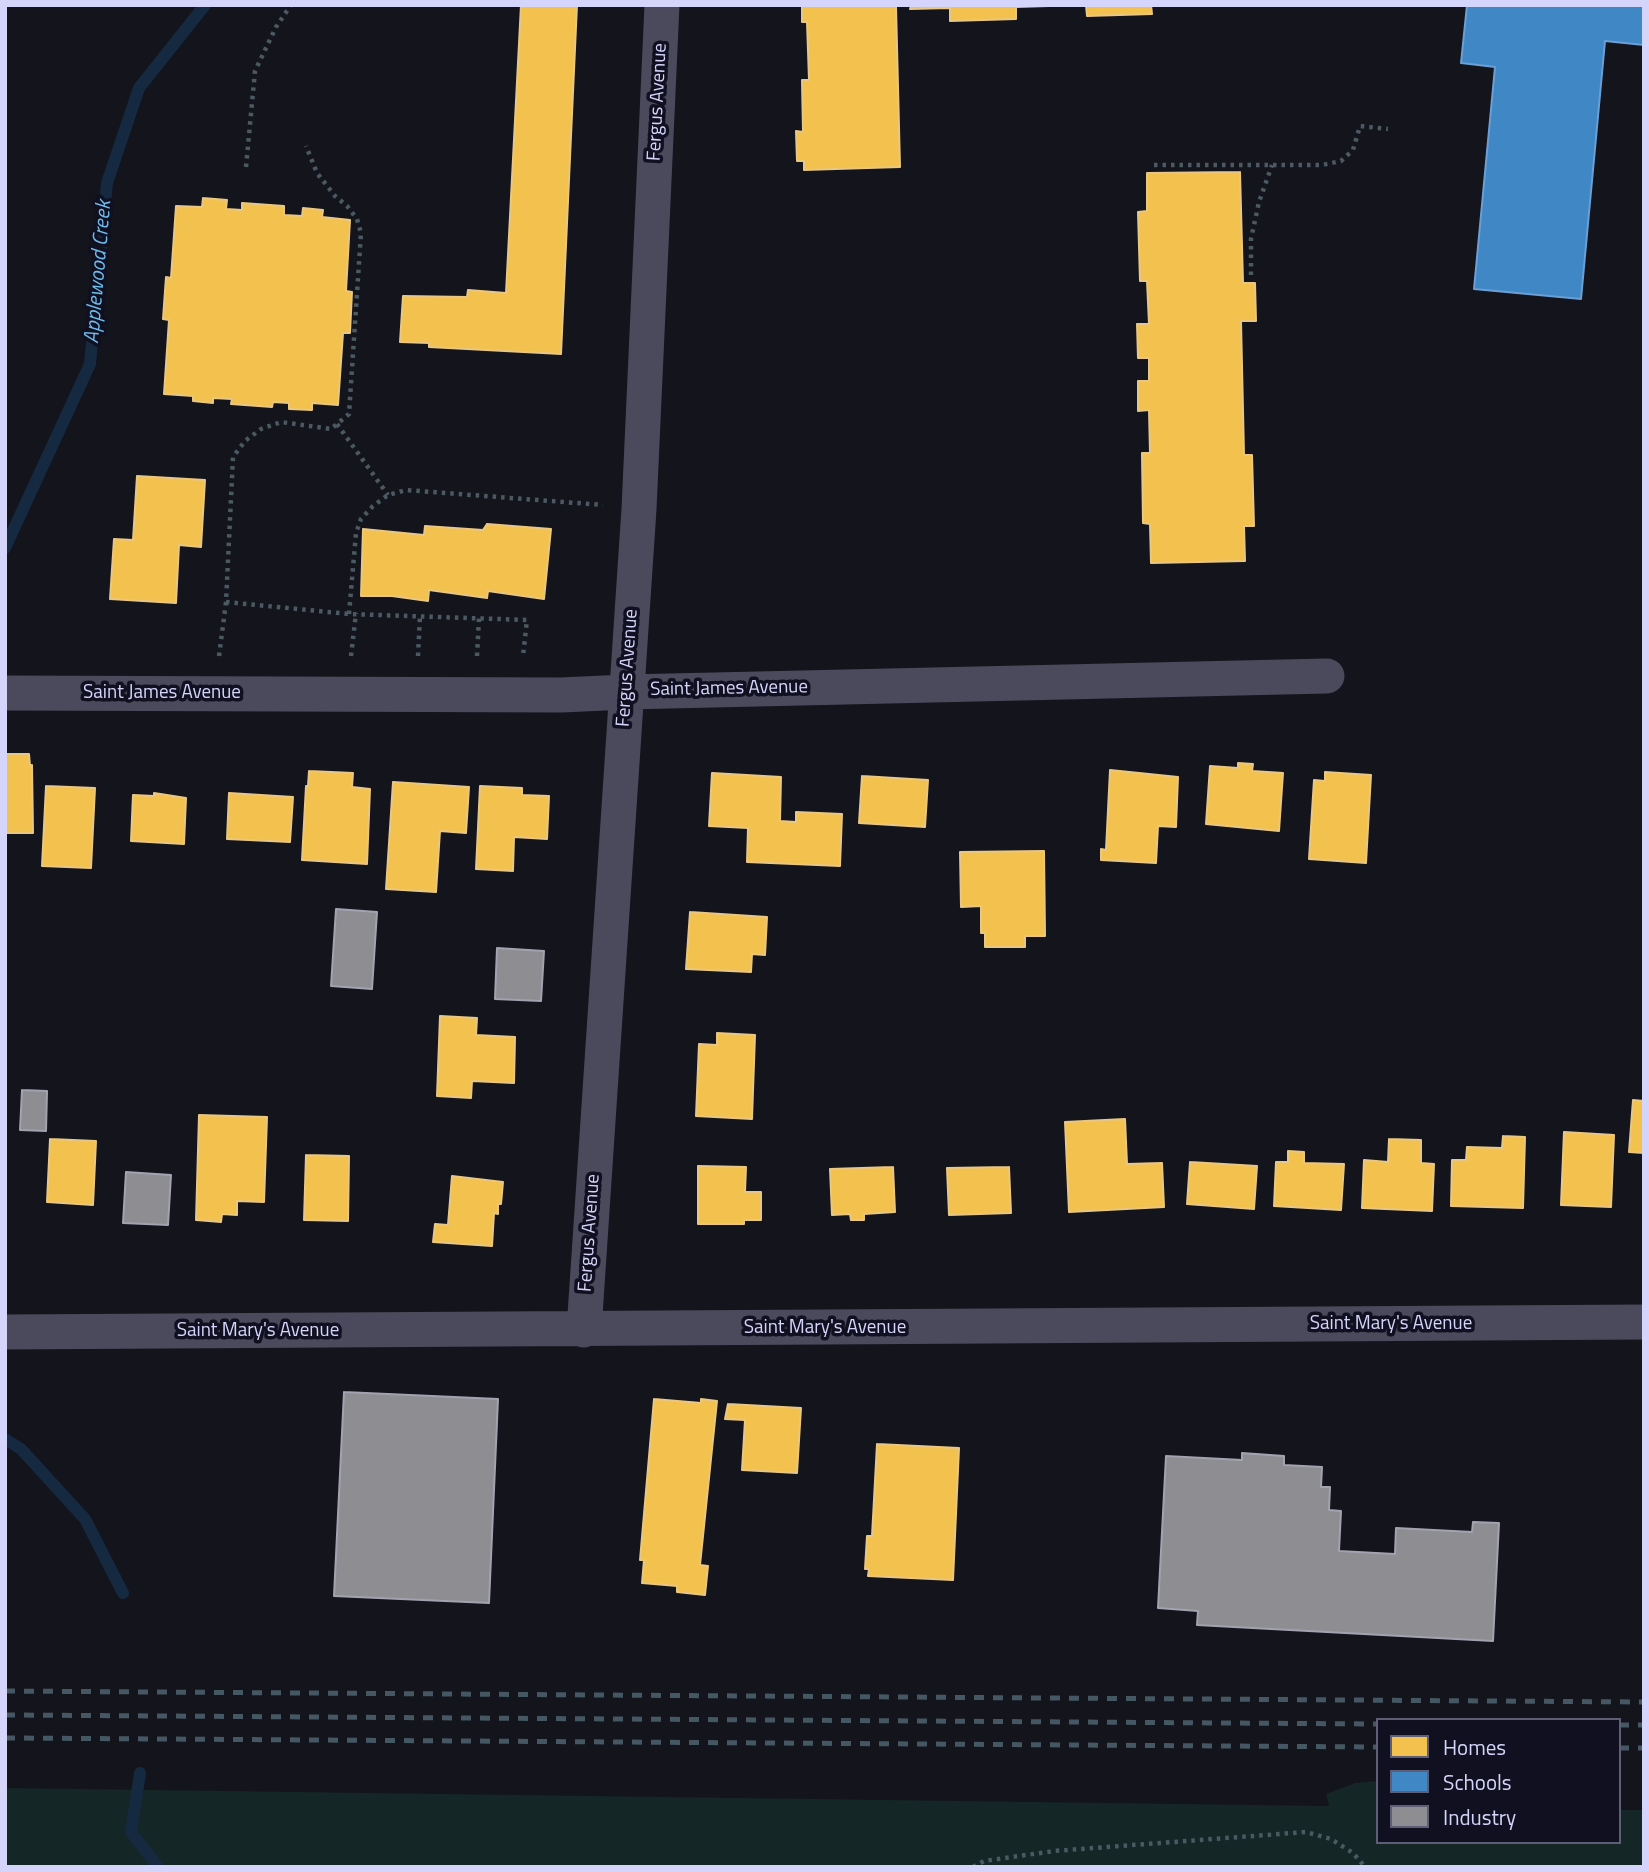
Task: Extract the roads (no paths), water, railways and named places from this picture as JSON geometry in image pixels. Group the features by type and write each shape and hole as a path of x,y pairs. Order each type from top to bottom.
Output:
{"street":[{"name":"Fergus Avenue","path":"583,1330 639,509 662,5"},
{"name":"Saint James Avenue","path":"5,693 562,695 1327,676"},
{"name":"Saint Mary's Avenue","path":"5,1332 1644,1322"}],"waterway":[{"name":"Applewood Creek","path":"5,548 90,364 107,183 139,88 205,5"},
{"name":"Applewood Creek","path":"5,1439 21,1449 85,1519 123,1593"},
{"name":"Applewood Creek","path":"140,1773 131,1832 158,1867"}],"railway":[{"path":"5,1691 1644,1702"},
{"path":"5,1715 1376,1724"},
{"path":"1621,1725 1644,1725"},
{"path":"5,1738 1376,1747"},
{"path":"1621,1748 1644,1748"}]}
